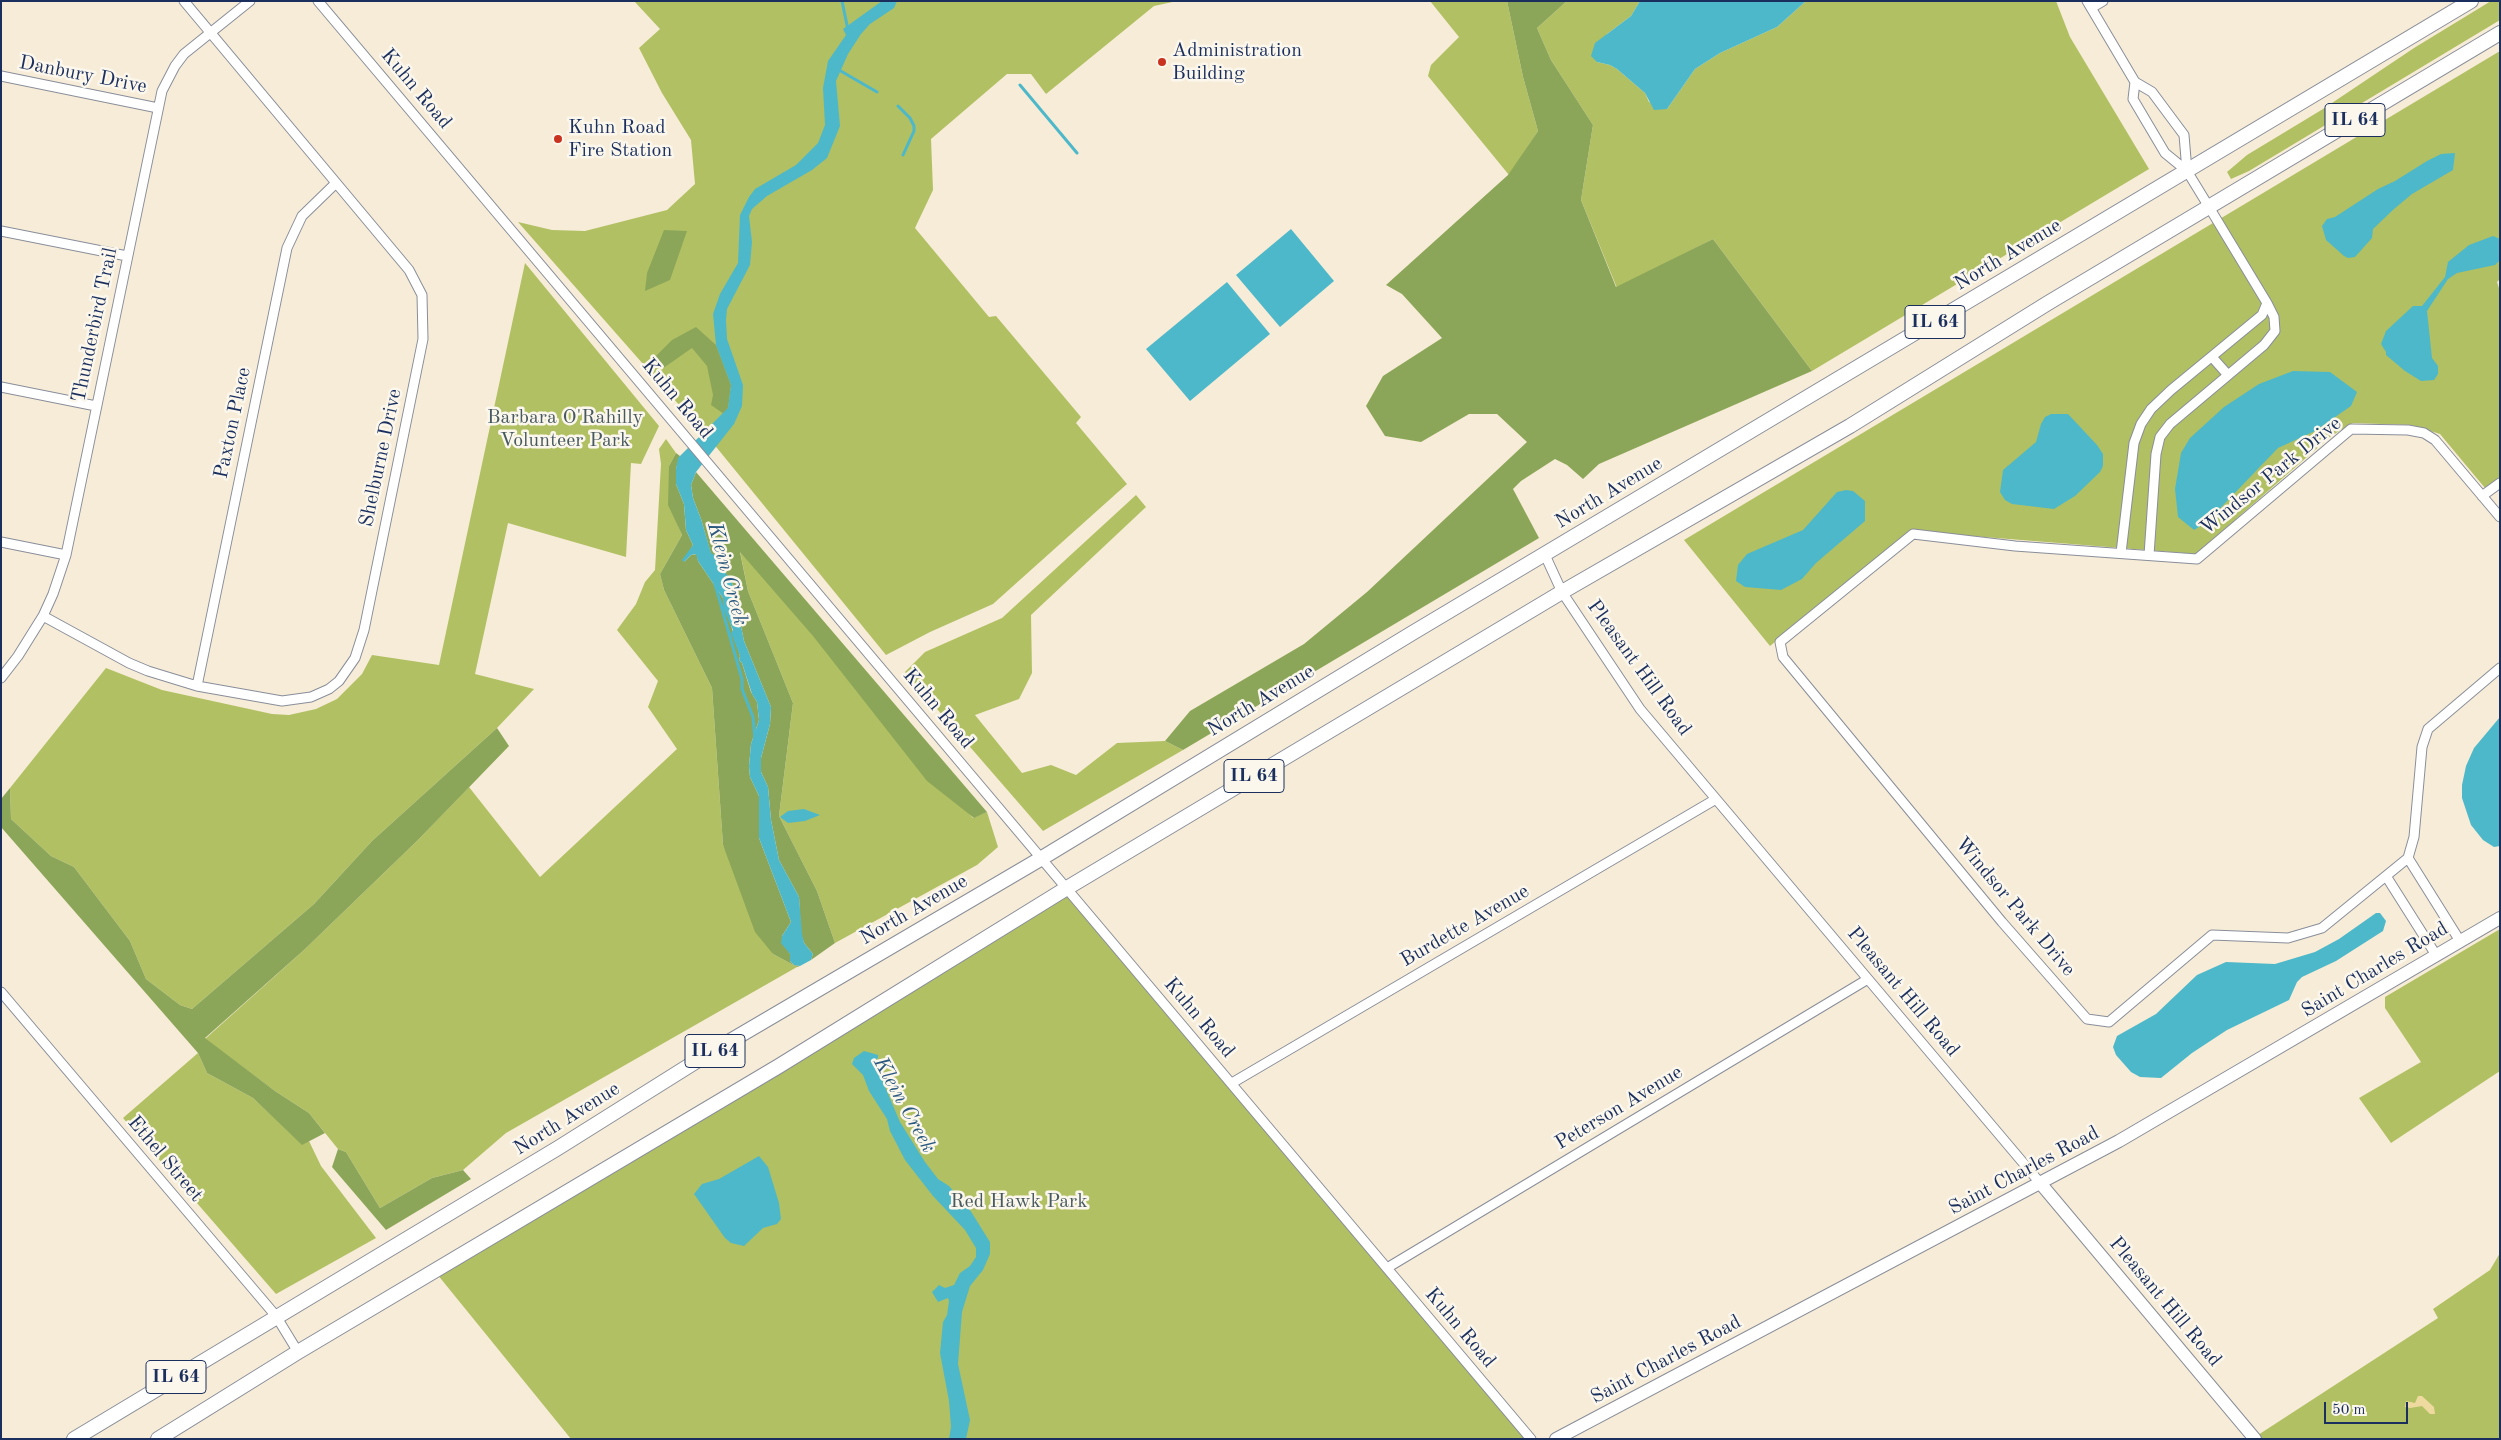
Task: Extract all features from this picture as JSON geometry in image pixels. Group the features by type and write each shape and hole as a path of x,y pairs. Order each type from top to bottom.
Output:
{"main road":[{"name":"North Avenue","path":"74,1439 558,1148 703,1057 1042,858 1544,555 2471,1"},
{"name":"IL 64","path":"158,1439 298,1352 779,1066 1067,888 1562,592 1850,426 2023,318 2500,34"}],"street":[{"name":"Shelburne Drive","path":"43,616 129,663 197,686 282,701 310,697 329,689 348,672 360,646 424,339 425,322 422,295 409,270 184,1"},
{"name":"Thunderbird Trail","path":"1,678 18,656 43,616 53,594 66,555 162,91 175,66 184,54 250,1"},
{"name":"Kuhn Road","path":"318,1 1531,1439"},
{"path":"2103,1 2089,5 2135,82 2152,92 2184,135 2188,171"},
{"name":"Danbury Drive","path":"1,76 158,108"},
{"path":"2135,82 2133,99 2165,153 2188,171 2210,207 2274,317 2275,332 2264,345 2170,424 2160,437 2156,454 2149,555"},
{"name":"Paxton Place","path":"197,686 287,248 302,216 336,183"},
{"path":"1,231 127,256"},
{"path":"2121,553 2134,443 2141,424 2151,409 2262,315 2266,303"},
{"path":"2212,356 2228,375"},
{"path":"1,387 96,406"},
{"name":"Windsor Park Drive","path":"2408,858 2322,928 2288,938 2212,935 2109,1022 2087,1019 2002,922 1783,657 1780,642 1913,534 2015,546 2197,559 2351,429 2408,430 2424,433 2435,440 2500,517"},
{"path":"2482,496 2500,483"},
{"path":"1,542 66,555"},
{"name":"Pleasant Hill Road","path":"1544,555 1562,592 1640,709 2255,1439"},
{"path":"2460,942 2408,858 2414,836 2422,747 2428,729 2500,668"},
{"name":"Burdette Avenue","path":"1232,1083 1716,799"},
{"path":"2386,876 2436,956"},
{"name":"Saint Charles Road","path":"1556,1439 2041,1184 2150,1124 2500,918"},
{"name":"Peterson Avenue","path":"1387,1268 1868,979"},
{"name":"Ethel Street","path":"1,992 276,1316 298,1352"}],"green space":[{"path":"634,1 1177,1 1154,6 1046,94 1031,74 1007,74 931,139 933,190 915,228 989,317 996,316 1081,417 1076,423 1127,484 993,604 930,632 886,655 717,448 518,222 552,230 585,231 667,210 695,184 691,140 662,93 639,48 660,29"},
{"path":"1430,1 1507,1 1523,77 1538,131 1509,175 1428,76 1431,65 1459,37"},
{"path":"1507,1 1567,1 1537,28 1551,60 1593,125 1581,200 1616,287 1713,239 1812,371 1599,464 1583,479 1567,465 1555,459 1521,481 1513,489 1539,538 1183,750 1165,741 1190,711 1304,644 1367,592 1527,442 1497,414 1469,414 1421,442 1385,436 1366,406 1383,376 1442,338 1402,294 1386,285 1508,175 1538,131 1523,77"},
{"path":"1567,1 1640,1 1631,16 1607,34 1597,62 1617,69 1645,93 1649,102 1667,109 1695,69 1720,53 1777,27 1806,1 2056,1 2070,37 2149,169 1812,371 1713,239 1617,288 1581,200 1593,125 1551,60 1537,28"},
{"path":"2491,1 2500,1 2500,20 2249,171 2231,179 2227,172 2247,155 2323,109 2414,48"},
{"path":"2500,51 2500,279 2497,282 2500,291 2500,480 2485,488 2440,434 2411,425 2353,423 2331,436 2196,554 1909,531 1770,646 1684,540"},
{"path":"664,230 687,231 670,280 645,291 647,273"},
{"name":"Barbara O'Rahilly Volunteer Park","path":"525,263 659,426 641,464 631,463 626,557 508,523 475,674 534,689 497,728 372,841 314,904 192,1009 180,1005 146,979 130,941 74,867 51,856 11,819 10,788 106,668 162,690 272,714 289,715 316,709 337,699 362,674 372,655 439,665"},
{"path":"696,327 716,345 731,385 728,408 724,414 711,405 713,395 707,366 692,348 662,369 654,358 672,340"},
{"path":"666,439 676,453 669,466 669,505 682,535 660,574 664,590 712,688 723,845 773,954 797,967 506,1133 463,1170 432,1178 380,1208 346,1152 338,1149 309,1113 275,1091 205,1039 304,950 418,840 469,787 540,877 677,749 648,707 658,681 617,630 636,604 645,582 655,570 661,464 659,449"},
{"path":"676,453 680,456 676,469 676,484 684,504 686,530 693,545 684,562 691,555 697,554 698,561 723,598 740,656 739,660 742,663 751,692 757,702 759,720 751,744 749,766 750,777 759,796 759,838 791,922 782,936 790,954 790,961 794,965 800,966 797,967 773,954 755,932 723,845 712,688 664,590 660,574 682,535 668,505 669,466"},
{"path":"696,472 987,812 974,818 927,781 813,636 740,552 748,591 793,703 779,816 817,891 835,943 811,960 813,954 804,943 801,934 799,897 779,860 771,820 768,787 761,772 761,758 770,724 771,707 744,641 732,583 711,554 693,498 691,485"},
{"path":"1136,495 1146,507 1031,615 1032,673 1019,699 975,715 1022,773 1051,765 1076,775 1117,743 1165,741 1183,750 1043,831 905,672 925,652 1002,618"},
{"path":"740,551 973,818 987,812 998,847 977,865 835,943 817,891 779,816 793,703 748,591"},
{"path":"497,728 509,746 418,840 304,950 205,1038 275,1091 309,1113 325,1133 302,1145 253,1098 207,1073 198,1053 1,827 1,799 10,788 11,819 51,856 74,867 130,941 146,979 180,1005 192,1009 314,904 372,841"},
{"name":"Red Hawk Park","path":"1069,895 1532,1439 571,1439 437,1274"},
{"path":"2500,929 2500,1071 2391,1143 2359,1098 2421,1062 2385,1008 2385,997"},
{"path":"198,1053 207,1073 253,1098 302,1144 309,1141 321,1166 376,1238 276,1294 123,1118"},
{"path":"338,1149 346,1152 380,1208 432,1178 463,1170 471,1179 386,1230 332,1167"},
{"path":"2500,1253 2500,1439 2261,1439 2258,1435 2438,1318 2433,1309 2490,1270"}],"sand":[{"path":"2418,1396 2422,1396 2434,1407 2435,1414 2430,1414 2422,1406 2405,1407 2406,1401 2415,1403"}],"water":[{"path":"882,1 897,1 894,8 870,24 861,34 848,54 836,81 840,126 827,158 812,170 767,196 752,209 749,216 752,242 750,265 727,309 726,320 727,339 743,385 742,406 734,424 696,472 691,485 693,498 711,553 718,557 718,561 732,583 744,641 771,707 770,724 761,758 761,772 768,787 771,820 779,860 799,897 804,943 813,954 811,960 800,966 794,965 790,961 790,954 781,943 782,936 791,922 759,838 759,796 750,777 749,766 751,744 759,720 757,702 752,694 742,663 739,660 740,656 731,633 733,630 723,608 723,598 698,561 696,554 691,555 684,562 682,560 693,545 686,530 684,504 676,484 676,469 678,458 728,408 731,385 716,345 713,314 720,294 738,263 740,215 755,189 796,165 818,143 825,125 823,88 828,61 846,35 843,29"},
{"path":"1640,1 1806,1 1777,27 1720,53 1695,69 1667,109 1654,110 1645,93 1617,69 1597,62 1591,56 1595,43 1631,16"},
{"path":"2455,153 2453,170 2412,194 2394,209 2373,229 2372,238 2355,257 2348,258 2344,256 2326,240 2322,226 2327,219 2335,217 2378,189 2427,161 2441,154"},
{"path":"1291,229 1334,281 1280,327 1236,275"},
{"path":"2493,236 2500,239 2500,260 2495,265 2457,273 2448,279 2427,311 2432,358 2438,366 2438,374 2434,380 2421,381 2405,371 2386,355 2381,344 2386,331 2413,306 2422,306 2445,277 2448,262 2469,245"},
{"path":"1227,282 1270,334 1190,401 1146,349"},
{"path":"2293,371 2330,372 2357,392 2351,406 2315,431 2278,448 2206,523 2194,530 2178,517 2175,489 2181,453 2190,438 2224,407 2259,384"},
{"path":"2051,414 2068,414 2097,445 2103,454 2103,466 2100,472 2075,496 2054,509 2012,504 2005,500 2000,492 2003,470 2036,442 2041,424 2045,417"},
{"path":"1853,491 1865,501 1865,521 1816,563 1802,579 1781,590 1745,587 1736,581 1738,565 1747,554 1803,530 1837,492"},
{"path":"2500,717 2500,846 2494,847 2483,840 2471,825 2462,798 2462,785 2466,766 2474,748"},
{"path":"804,809 820,815 805,821 788,823 780,817 788,811"},
{"path":"2376,913 2380,913 2386,921 2383,931 2336,961 2302,977 2297,982 2289,1000 2227,1030 2192,1053 2161,1078 2140,1077 2131,1072 2116,1055 2113,1047 2117,1036 2156,1014 2197,975 2226,962 2275,964 2315,952 2339,939"},
{"path":"864,1051 878,1055 878,1058 872,1063 880,1075 900,1122 925,1162 938,1179 949,1186 970,1210 990,1242 990,1254 983,1270 970,1286 962,1312 958,1364 970,1420 966,1439 949,1439 951,1427 949,1401 940,1353 943,1322 947,1315 949,1301 948,1298 938,1302 932,1292 939,1285 945,1288 954,1285 960,1273 970,1266 976,1257 976,1248 965,1230 933,1196 905,1160 890,1131 887,1119 869,1091 863,1075 852,1064 854,1058"},
{"path":"759,1156 768,1167 779,1203 781,1219 777,1224 763,1228 744,1246 731,1243 725,1238 694,1194 702,1184 719,1179"}],"waterway":[{"path":"842,1 848,30"},
{"path":"839,70 877,92"},
{"path":"1020,85 1077,153"},
{"path":"898,106 910,118 914,126 914,131 903,155"},
{"name":"Klein Creek","path":"715,584 742,679 742,689 753,717 755,740"}],"place":[{"name":"Administration Building","path":"1162,62"},
{"name":"Kuhn Road Fire Station","path":"558,139"}]}
